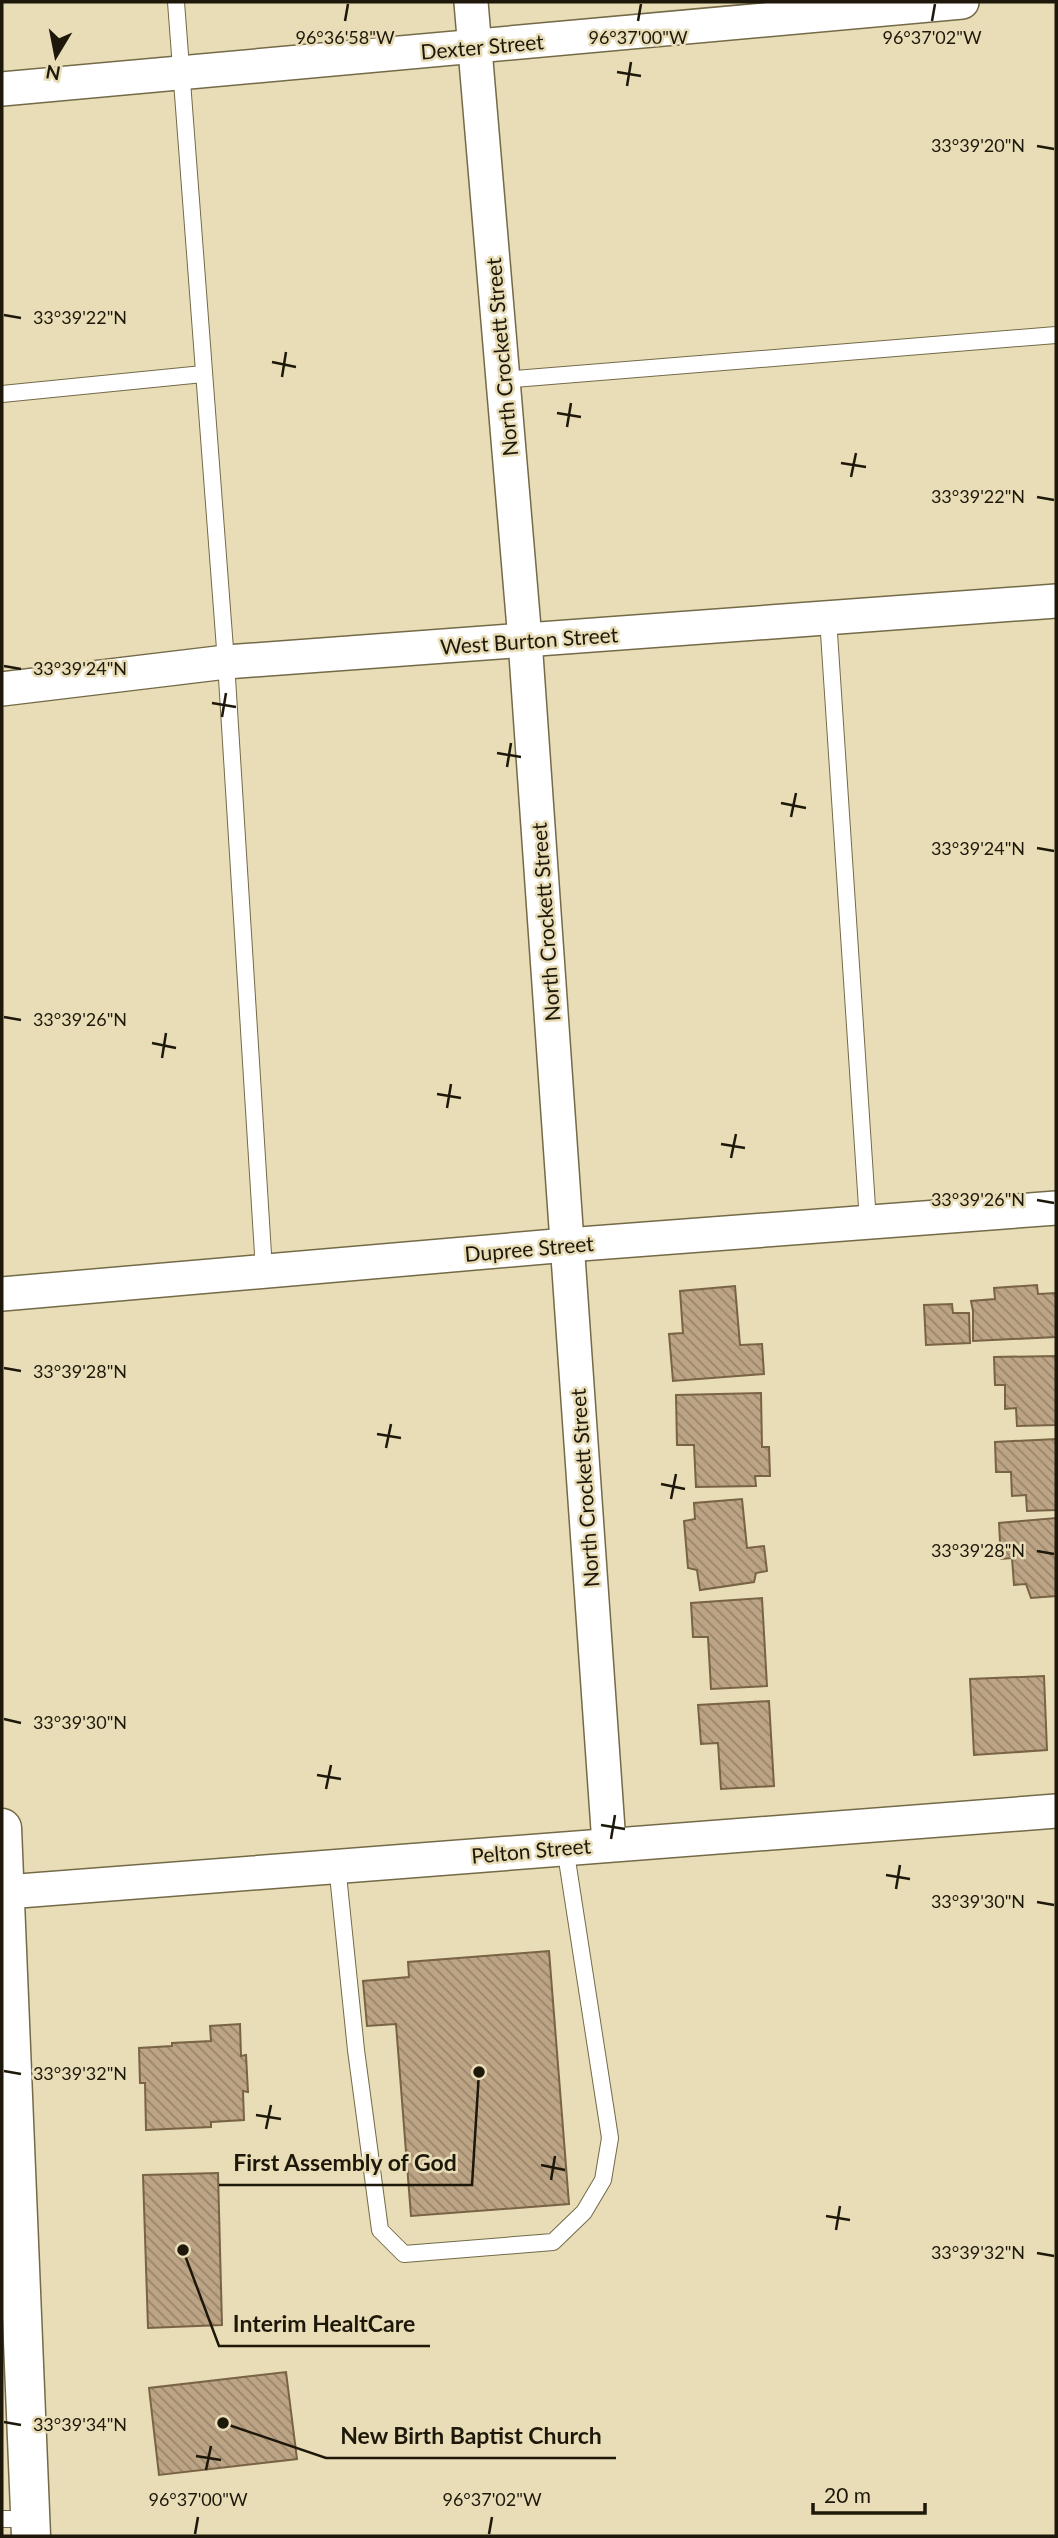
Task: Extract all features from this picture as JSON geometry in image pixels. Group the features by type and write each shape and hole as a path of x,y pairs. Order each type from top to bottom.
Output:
{"main road":[{"path":"2,1828 6,1892 11,2290 21,2525"}],"street":[{"name":"North Crockett Street","path":"471,2 526,640 609,1844"},
{"name":"Dexter Street","path":"2,89 962,2"},
{"name":"West Burton Street","path":"2,689 226,662 1056,601"},
{"name":"Dupree Street","path":"2,1294 567,1245 1056,1208"},
{"name":"Pelton Street","path":"6,1892 1056,1811"}],"lane":[{"path":"176,2 226,662 264,1270"},
{"path":"503,380 1056,335"},
{"path":"2,394 204,374"},
{"path":"828,618 868,1222"},
{"path":"337,1865 356,2050 380,2230 404,2254 417,2253 553,2242 584,2212 603,2180 610,2138 565,1847"}],"building":[{"path":"1037,1285 1038,1294 1056,1293 1056,1337 973,1341 971,1301 995,1299 994,1288"},
{"path":"735,1286 740,1345 762,1344 764,1374 673,1381 669,1334 683,1333 680,1291"},
{"path":"952,1304 953,1313 969,1313 970,1343 926,1345 924,1305"},
{"path":"1056,1356 1056,1425 1017,1426 1016,1408 1005,1409 1005,1385 995,1385 994,1357"},
{"path":"761,1393 762,1447 769,1447 770,1476 755,1476 756,1486 696,1487 694,1445 677,1445 676,1395"},
{"path":"1056,1439 1056,1510 1027,1511 1026,1495 1012,1496 1011,1472 996,1472 995,1442"},
{"path":"742,1499 747,1548 764,1546 767,1571 756,1573 754,1582 700,1590 697,1570 688,1568 684,1521 695,1519 694,1503"},
{"path":"1056,1518 1056,1596 1031,1598 1026,1584 1014,1585 1012,1558 1001,1559 999,1523"},
{"path":"762,1598 767,1686 711,1689 708,1637 693,1637 691,1603"},
{"path":"1044,1676 1047,1750 974,1755 970,1679"},
{"path":"769,1701 774,1786 721,1789 718,1743 701,1744 698,1705"},
{"path":"549,1951 569,2204 411,2216 396,2024 367,2026 363,1981 409,1977 408,1962"},
{"path":"240,2024 241,2056 246,2055 248,2092 243,2091 244,2120 211,2122 211,2127 146,2130 145,2083 140,2083 139,2048 211,2041 210,2026"},
{"path":"218,2173 222,2325 148,2328 143,2175"},
{"path":"286,2372 297,2459 159,2475 149,2388"}],"place":[{"name":"First Assembly of God","path":"479,2072"},
{"name":"Interim HealtCare","path":"183,2250"},
{"name":"New Birth Baptist Church","path":"223,2423"}]}
